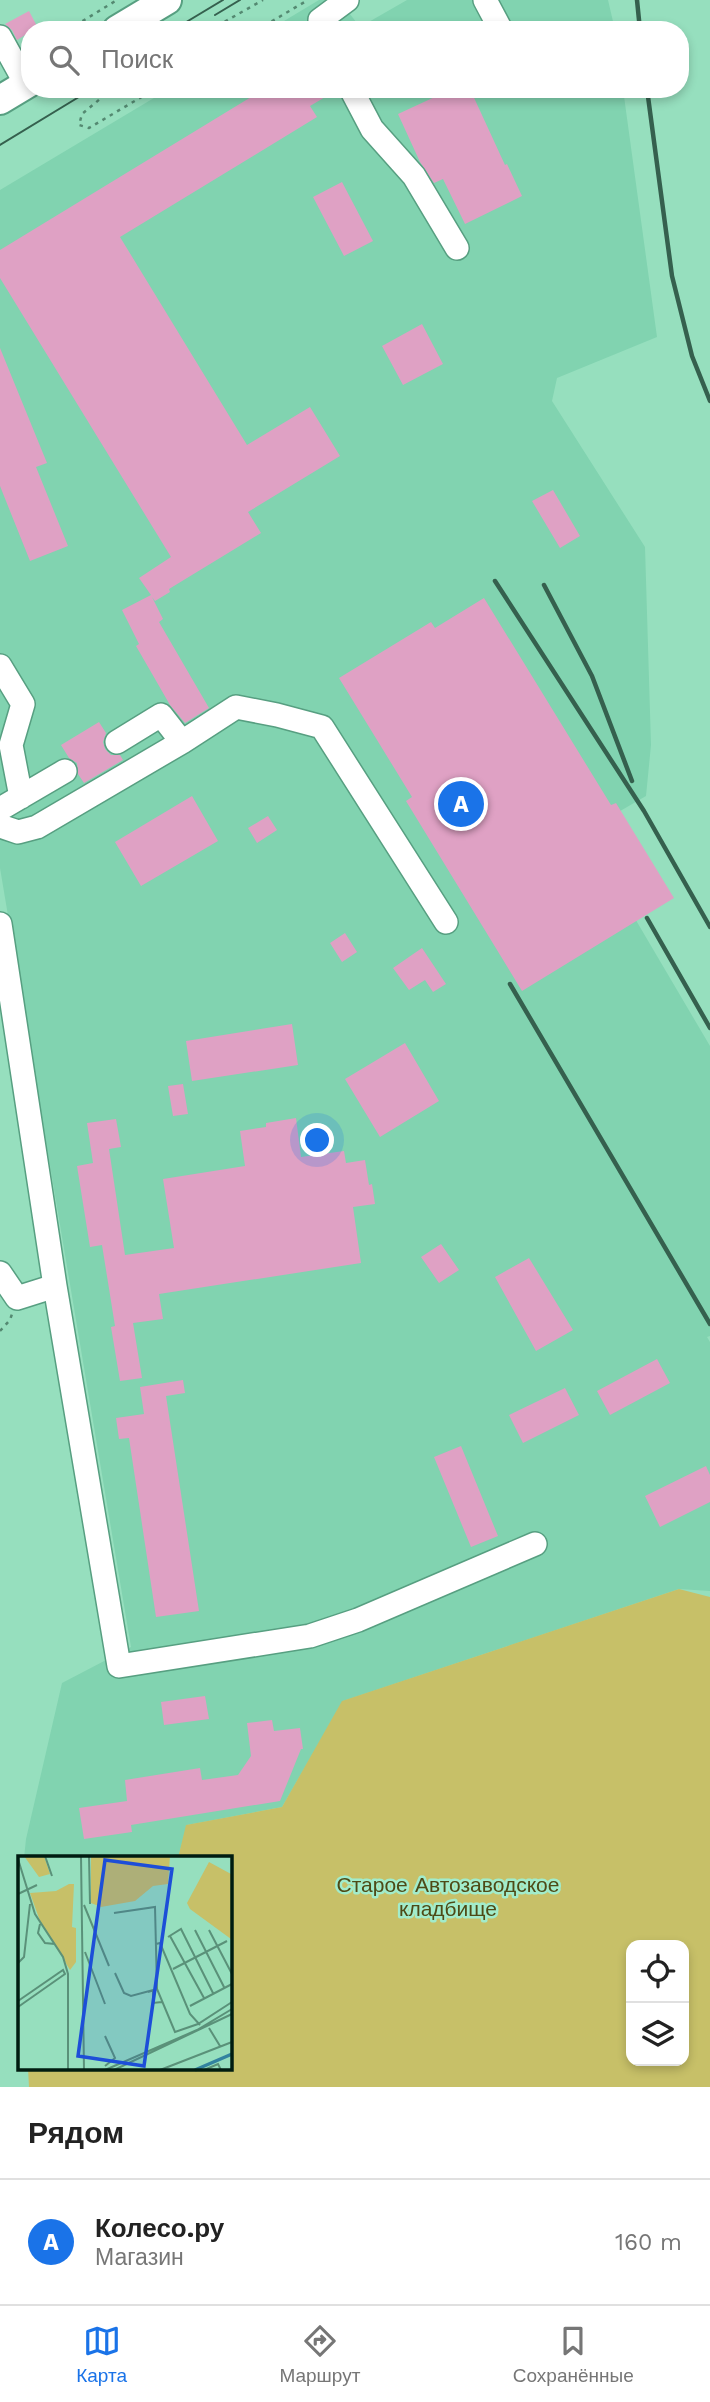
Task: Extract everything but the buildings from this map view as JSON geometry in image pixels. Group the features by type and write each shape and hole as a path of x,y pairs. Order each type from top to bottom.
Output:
{"main road":[{"path":"132,21 167,0"},
{"path":"0,100 21,87"}],"street":[{"path":"320,21 347,0"},
{"path":"485,0 496,21"},
{"path":"0,37 21,72"},
{"path":"356,98 372,129 414,176 457,248"},
{"path":"0,666 23,704 12,745 21,797"},
{"path":"0,826 18,832 37,827 236,707 277,715 322,727 446,922"},
{"path":"117,742 160,715 182,742"},
{"path":"0,809 65,771"},
{"path":"0,924 55,1286 119,1666 310,1636 358,1620 535,1544"},
{"path":"0,1273 17,1298 55,1286"}],"path":[{"path":"83,21 117,0"},
{"path":"226,21 263,0"},
{"path":"272,21 308,0"},
{"path":"101,98 82,114 79,125 89,128 140,98"}],"shaded area":[{"path":"319,0 339,0 355,21 284,21"},
{"path":"407,0 608,0 613,21 370,21"},
{"path":"154,98 624,98 657,337 557,378 552,401 645,547 651,745 646,796 584,832 710,1046 710,1336 707,1337 710,1342 710,1591 679,1589 343,1701 282,1807 187,1825 179,1856 24,1856 62,1683 131,1647 0,868 0,190"}],"green space":[{"name":"Старое Автозаводское кладбище","path":"679,1589 710,1597 710,2087 29,2087 28,2070 231,2070 231,1856 178,1856 186,1825 282,1807 342,1701"}],"tram line":[{"path":"188,21 223,0"},
{"path":"215,15 240,0"},
{"path":"0,145 77,98"}],"railway":[{"path":"637,0 639,21"},
{"path":"648,98 672,276 692,356 710,401"},
{"path":"495,581 644,811 710,927"},
{"path":"544,585 592,676 632,781"},
{"path":"647,918 710,1028"},
{"path":"510,984 710,1324"}],"place":[{"name":"Колесо.ру","path":"461,804"}]}
